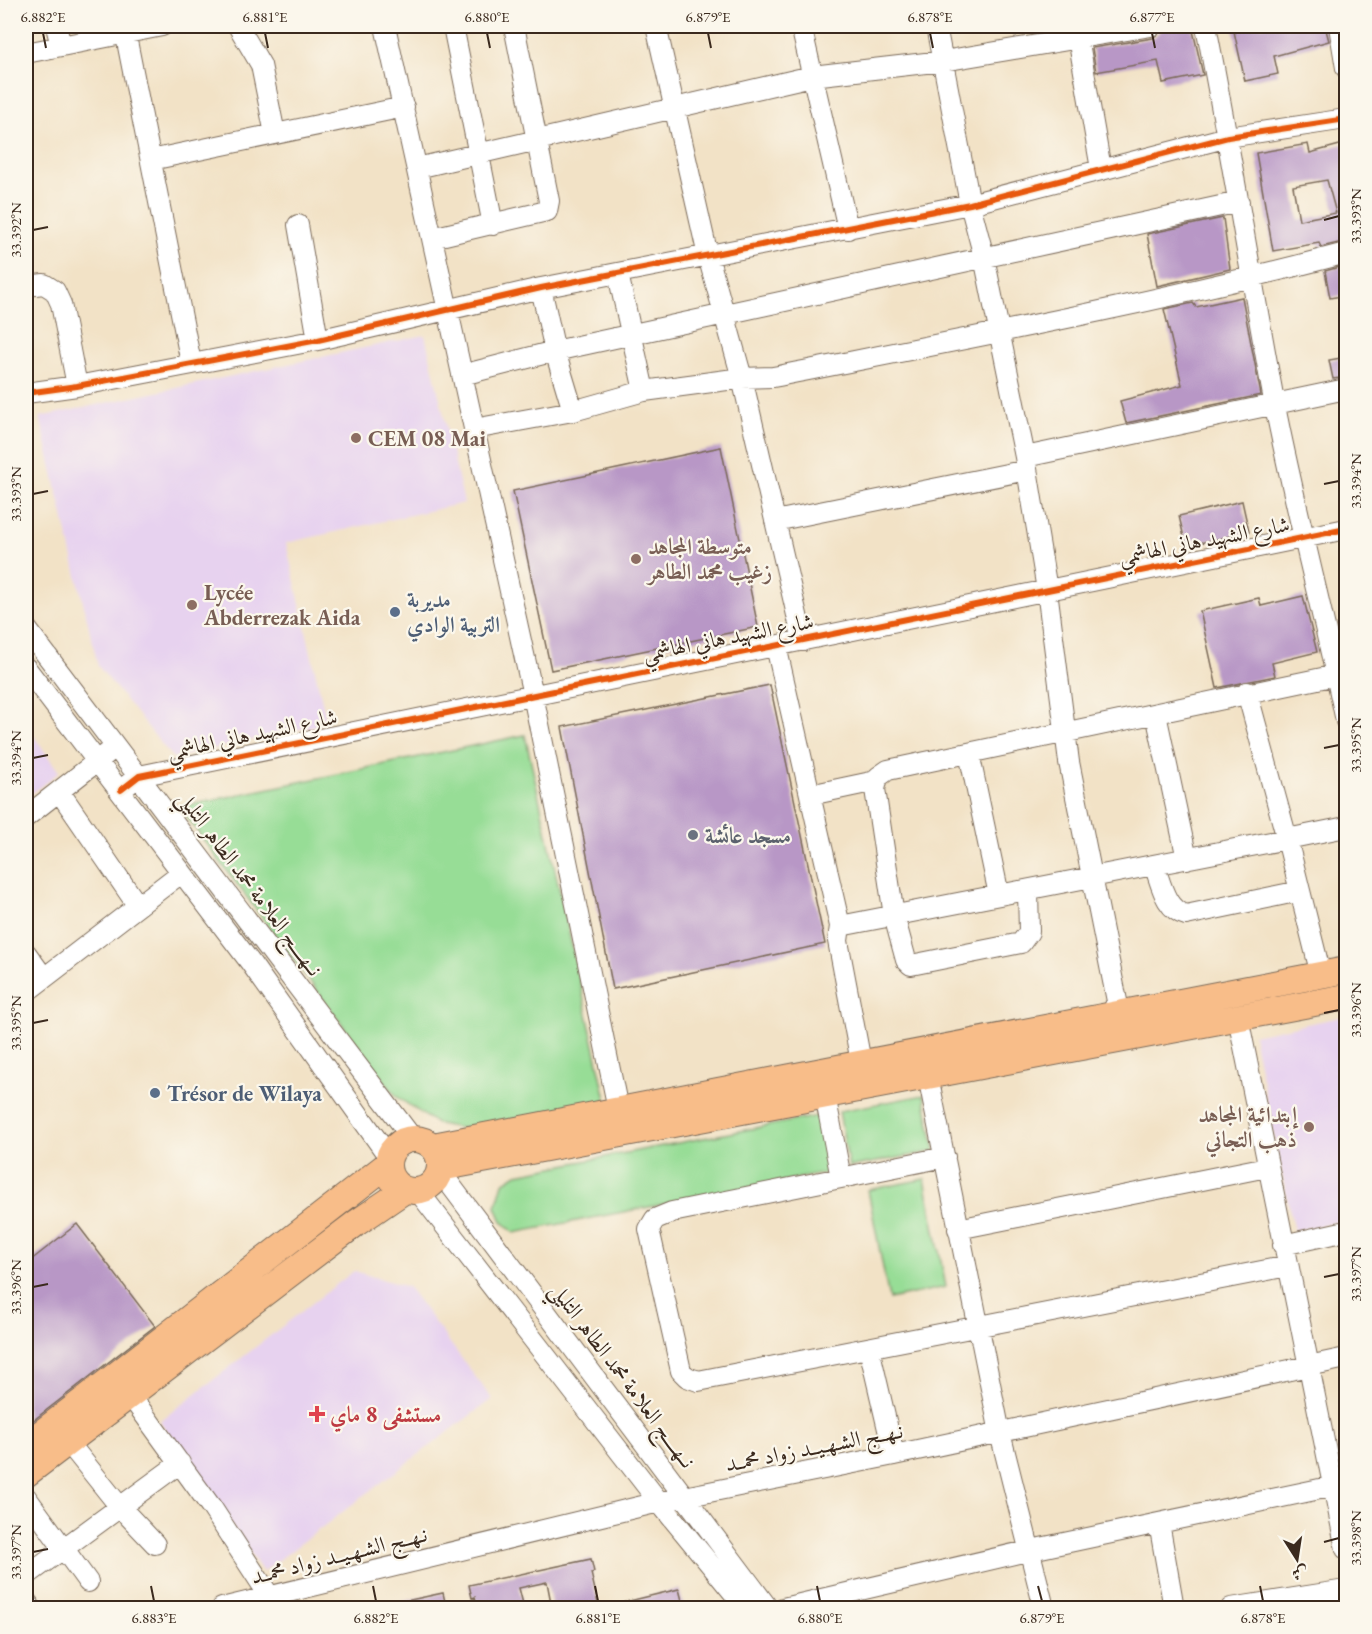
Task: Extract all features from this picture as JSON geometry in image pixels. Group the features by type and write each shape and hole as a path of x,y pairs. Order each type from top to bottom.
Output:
{"main road":[{"path":"26,1445 388,1161 398,1144 432,1156 825,1095 928,1076 1121,1022 1347,970"},
{"path":"432,1156 618,1109 728,1090 861,1062 1121,1022 1238,1017 1347,997"},
{"path":"26,1474 355,1224 411,1191 432,1184 432,1156"},
{"path":"388,1161 392,1180 411,1191"}],"street":[{"path":"56,26 62,46"},
{"path":"26,53 125,29 162,26"},
{"path":"238,26 261,65 276,134"},
{"path":"385,26 533,694 618,1109"},
{"path":"453,26 493,225"},
{"path":"432,238 546,211 549,201 514,26"},
{"path":"656,26 708,256 742,378 803,641"},
{"path":"801,26 848,229"},
{"path":"936,26 970,204 984,256 1026,464 1047,591 1064,732 1121,1022"},
{"path":"417,168 812,76 943,61 1076,31 1151,26"},
{"path":"1206,26 1254,278 1275,405 1303,538 1342,674 1347,721"},
{"path":"1339,26 1347,68"},
{"path":"125,29 191,363"},
{"path":"1076,31 1101,169"},
{"path":"151,160 404,107"},
{"path":"26,393 77,386 318,340 541,288 970,204 1228,137 1347,119"},
{"path":"462,375 555,351 1239,202"},
{"path":"298,225 318,340"},
{"path":"474,429 573,411 644,391 742,378 773,377 998,332 1254,278 1347,253"},
{"path":"618,274 644,391"},
{"path":"26,286 44,284 55,291 61,304 77,386"},
{"path":"541,288 555,351 573,411"},
{"path":"775,521 1347,389"},
{"name":"شارع الشهيد هاني الهاشمي","path":"121,790 139,776 1347,529"},
{"name":"نــهــــج العلامة محمد الطاهر التليلي","path":"26,628 432,1156 768,1608"},
{"path":"776,646 840,926 838,941 861,1062"},
{"path":"26,668 250,962 388,1161"},
{"path":"1028,891 1029,932 1021,943 917,966 911,965 906,960 894,916 875,789 878,777 888,770 1156,714 1247,692 1342,674"},
{"path":"1247,692 1322,975"},
{"path":"1156,714 1187,858"},
{"path":"26,817 116,746"},
{"path":"969,753 999,895"},
{"path":"810,795 876,782"},
{"path":"59,791 138,906"},
{"path":"840,926 1347,827"},
{"path":"1154,865 1168,901 1179,913 1186,915 1300,891"},
{"path":"26,992 182,873"},
{"path":"26,953 44,978"},
{"path":"1238,1017 1347,1549"},
{"path":"928,1076 1000,1433 1044,1608"},
{"path":"825,1095 841,1178"},
{"path":"945,1157 672,1212 654,1219 649,1229 677,1364 687,1377 698,1381 1288,1266"},
{"path":"958,1229 1267,1167"},
{"path":"411,1191 746,1608"},
{"path":"1283,1245 1347,1231"},
{"path":"869,1348 894,1455"},
{"name":"نـهــج الشـهـيــد زواد محمــد","path":"222,1608 659,1502 1000,1433 1347,1358"},
{"path":"130,1395 180,1463 270,1597"},
{"path":"68,1442 120,1507 155,1544"},
{"path":"26,1576 180,1463"},
{"path":"783,1608 1031,1550 1334,1486"},
{"path":"26,1497 88,1582"},
{"path":"1159,1523 1174,1608"},
{"path":"1232,1608 1347,1590"},
{"path":"26,1601 31,1608"}],"shaded area":[{"name":"Lycée Abderrezak Aida","path":"425,335 464,503 286,543 327,723 173,758 98,666 40,417"},
{"path":"26,725 59,772 26,798"},
{"name":"إبتدائية المجاهد ذهب التجاني","path":"1346,1016 1346,1220 1294,1231 1253,1035"},
{"path":"354,1271 408,1287 492,1399 263,1572 160,1421"}],"green space":[{"path":"525,735 607,1104 461,1128 437,1124 396,1096 179,807"},
{"path":"924,1095 935,1151 849,1167 839,1111"},
{"path":"818,1116 831,1172 514,1233 502,1221 496,1207 503,1183 517,1174"},
{"path":"925,1179 946,1287 889,1299 868,1190"}],"building":[{"path":"1192,26 1203,75 1163,83 1158,61 1096,72 1092,48 1153,38 1162,29"},
{"path":"1325,26 1329,41 1274,56 1278,74 1245,81 1233,27"},
{"path":"1347,143 1347,241 1321,247 1319,243 1273,251 1256,153 1308,144 1310,153","holes":["1327,180 1336,213 1299,220 1293,186"]},
{"path":"1223,218 1230,269 1157,286 1147,234"},
{"path":"1347,265 1347,295 1330,298 1325,271"},
{"path":"1242,297 1261,395 1126,423 1120,401 1182,385 1164,309 1193,303 1196,307"},
{"path":"1347,357 1347,377 1333,379 1329,360"},
{"name":"متوسطة المجاهد زغيب محمد الطاهر","path":"721,447 758,627 551,670 513,491"},
{"path":"1242,501 1249,532 1186,546 1179,516"},
{"path":"1303,596 1317,652 1272,663 1275,676 1217,688 1200,611 1259,598 1261,606"},
{"name":"مسجد عائشة","path":"770,685 825,944 613,989 562,727"},
{"path":"77,1224 155,1326 26,1426 26,1264"},
{"path":"591,1559 594,1572 591,1573 599,1608 552,1608 547,1582 519,1588 523,1604 504,1608 477,1608 475,1597 472,1598 469,1585"},
{"path":"679,1589 684,1608 618,1608 617,1604"},
{"path":"443,1593 446,1606 443,1608 396,1608 396,1603"}],"cycle path":[{"path":"26,393 77,386 318,340 541,288 970,204 1228,137 1346,119"},
{"path":"121,790 139,776 1346,529"}],"place":[{"name":"CEM 08 Mai","path":"356,438"},
{"name":"متوسطة المجاهد زغيب محمد الطاهر","path":"636,559"},
{"name":"Lycée Abderrezak Aida","path":"192,605"},
{"name":"مديربة التربية الوادي","path":"395,612"},
{"name":"مسجد عائشة","path":"693,835"},
{"name":"Trésor de Wilaya","path":"155,1093"},
{"name":"إبتدائية المجاهد ذهب التجاني","path":"1309,1127"},
{"name":"مستشفى 8 ماي","path":"317,1414"}]}
